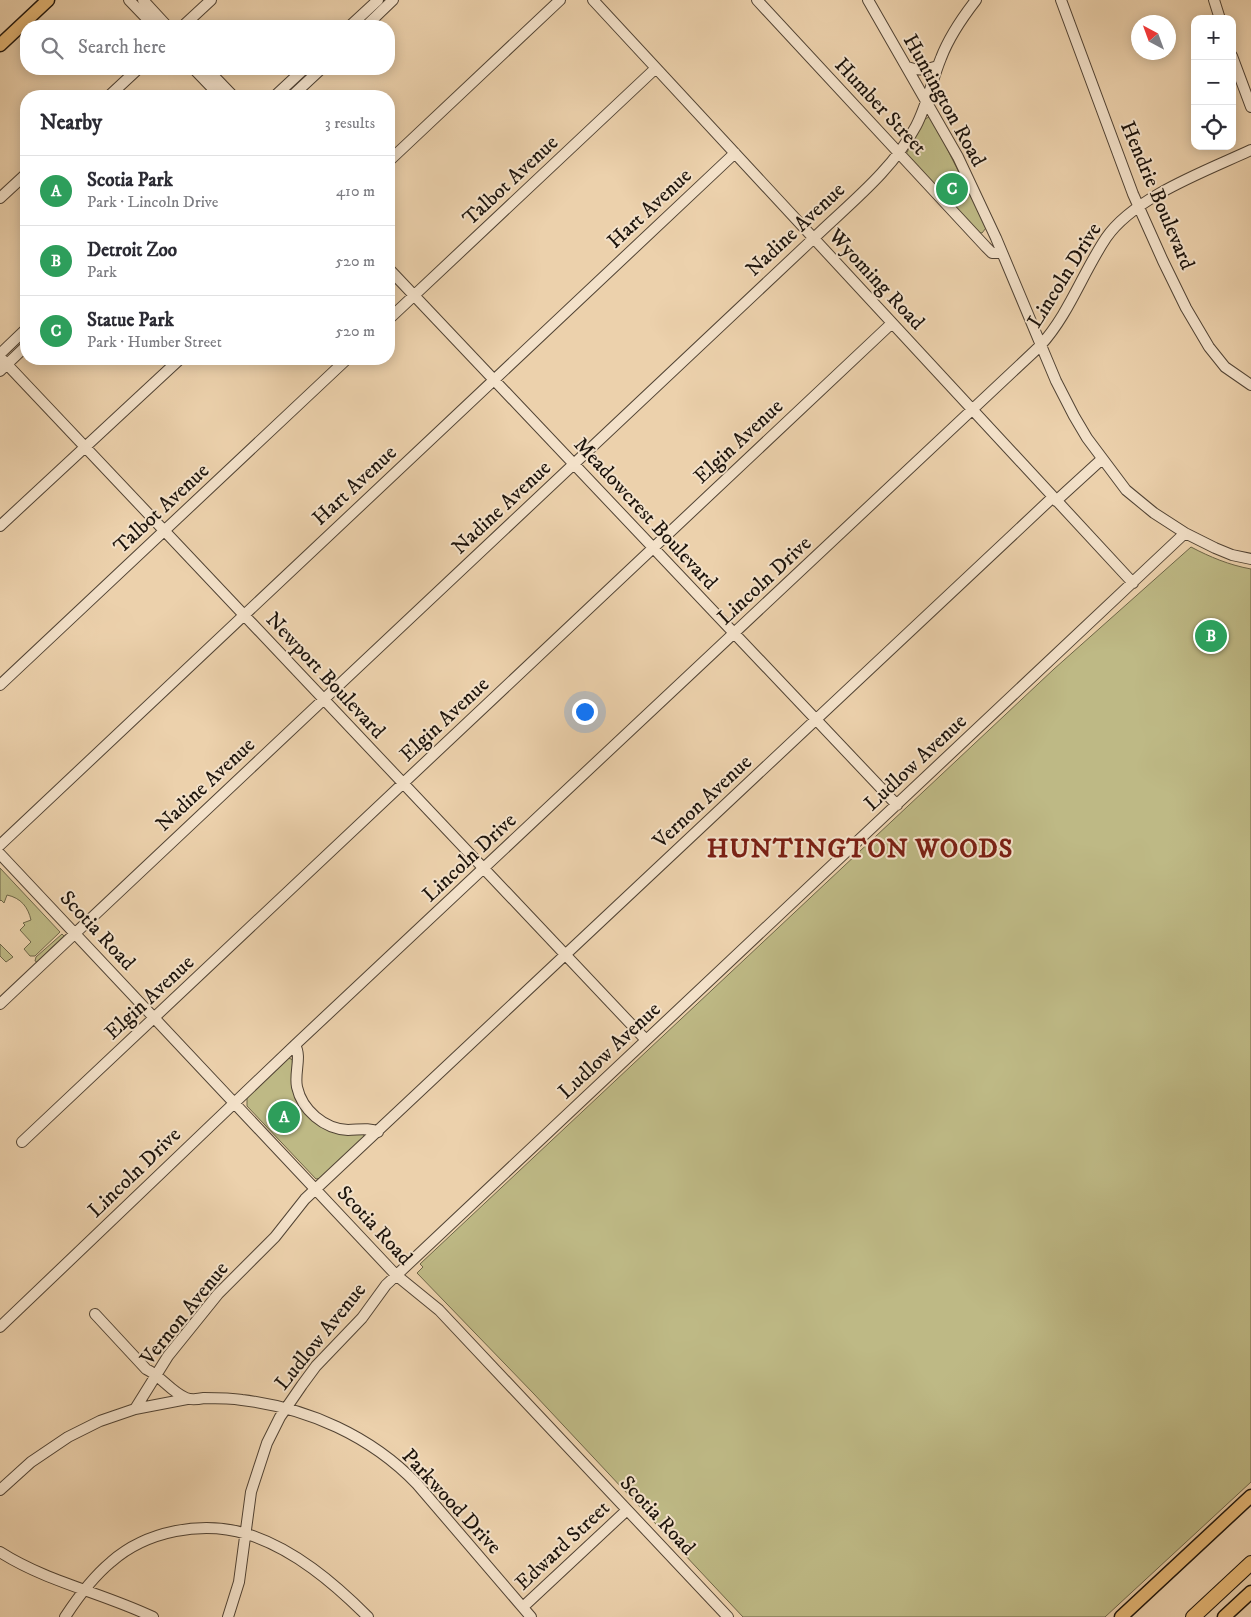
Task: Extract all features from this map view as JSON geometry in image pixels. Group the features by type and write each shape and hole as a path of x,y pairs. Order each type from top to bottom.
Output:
{"highway":[{"path":"1193,1617 1251,1563"}],"main road":[{"path":"27,20 48,0"},
{"path":"0,45 20,26"},
{"path":"1121,1617 1251,1496"},
{"path":"1224,1617 1251,1592"}],"street":[{"path":"129,0 148,20"},
{"path":"143,0 161,20"},
{"path":"189,20 211,0"},
{"path":"358,20 380,3 393,0"},
{"path":"395,155 560,0"},
{"name":"Wyoming Road","path":"593,0 814,238 891,324 1133,583"},
{"name":"Humber Street","path":"757,0 992,253 1002,253"},
{"name":"Huntington Road","path":"868,0 958,157 1032,321 1040,346 1074,416 1102,459 1119,481 1140,502 1185,533 1232,555 1251,559"},
{"name":"Nadine Avenue","path":"0,1004 863,191 899,153 916,126 949,38 976,0"},
{"name":"Hendrie Boulevard","path":"1061,0 1138,207 1186,308 1209,347 1225,367 1251,385"},
{"path":"1214,0 1219,15"},
{"path":"370,20 380,3"},
{"path":"1233,60 1251,107"},
{"path":"907,67 927,70 938,66"},
{"name":"Talbot Avenue","path":"395,313 656,68"},
{"path":"115,90 132,75"},
{"path":"200,75 214,90"},
{"path":"213,75 227,90"},
{"path":"281,90 298,75"},
{"path":"298,90 315,75"},
{"name":"Lincoln Drive","path":"0,1327 295,1045 1040,346 1058,325 1107,237 1120,222 1149,199 1251,150"},
{"name":"Hart Avenue","path":"0,845 735,153"},
{"path":"0,198 20,180"},
{"path":"978,238 992,231"},
{"name":"Meadowcrest Boulevard","path":"395,275 897,805"},
{"path":"1032,321 1048,327 1058,325"},
{"name":"Elgin Avenue","path":"22,1142 891,324"},
{"path":"2,361 20,338"},
{"path":"2,361 20,350"},
{"name":"Newport Boulevard","path":"2,361 646,1040"},
{"path":"0,526 173,365"},
{"name":"Talbot Avenue","path":"0,685 341,365"},
{"name":"Vernon Avenue","path":"135,1408 168,1356 218,1294 275,1237 305,1199 1054,499 1102,459"},
{"name":"Ludlow Avenue","path":"228,1617 239,1582 251,1492 267,1443 286,1408 316,1366 362,1318 386,1284 1185,533"},
{"name":"Scotia Road","path":"0,854 396,1275 440,1310 728,1617"},
{"path":"295,1045 298,1054 297,1085 301,1098 310,1112 323,1122 337,1128 349,1130 373,1129 378,1132"},
{"path":"95,1314 146,1369 156,1374 187,1399"},
{"name":"Parkwood Drive","path":"135,1408 187,1399 238,1399 286,1408 318,1419 346,1432 370,1446 401,1469 531,1617"},
{"path":"0,1490 31,1462 68,1437 100,1421 135,1408"},
{"name":"Edward Street","path":"523,1607 627,1510"},
{"path":"65,1617 104,1568 118,1556 140,1543 163,1534 182,1530 210,1528 245,1534 294,1557 340,1591 368,1617"},
{"path":"0,1552 44,1575 153,1617"}],"shaded area":[{"path":"929,117 932,119 983,220 986,228 982,233 977,232 906,154 925,119"},
{"path":"1191,547 1220,560 1251,569 1251,1482 1105,1617 743,1617 534,1394 417,1273 423,1267 420,1264 1054,669"},
{"path":"0,868 60,932 35,956 30,956 24,949 31,942 20,930 25,925 23,923 31,920 26,907 16,898 7,895 4,903 0,901"},
{"path":"62,934 64,936 37,962 35,961 36,957"},
{"path":"0,944 13,957 6,962 0,956"},
{"path":"289,1058 293,1060 309,1115 364,1135 321,1178 316,1179 247,1106 247,1097"}],"place":[{"name":"Statue Park","path":"952,189"},
{"name":"Detroit Zoo","path":"1211,636"},
{"name":"Scotia Park","path":"284,1117"}],"district":[{"name":"HUNTINGTON WOODS","path":"860,848"}]}
